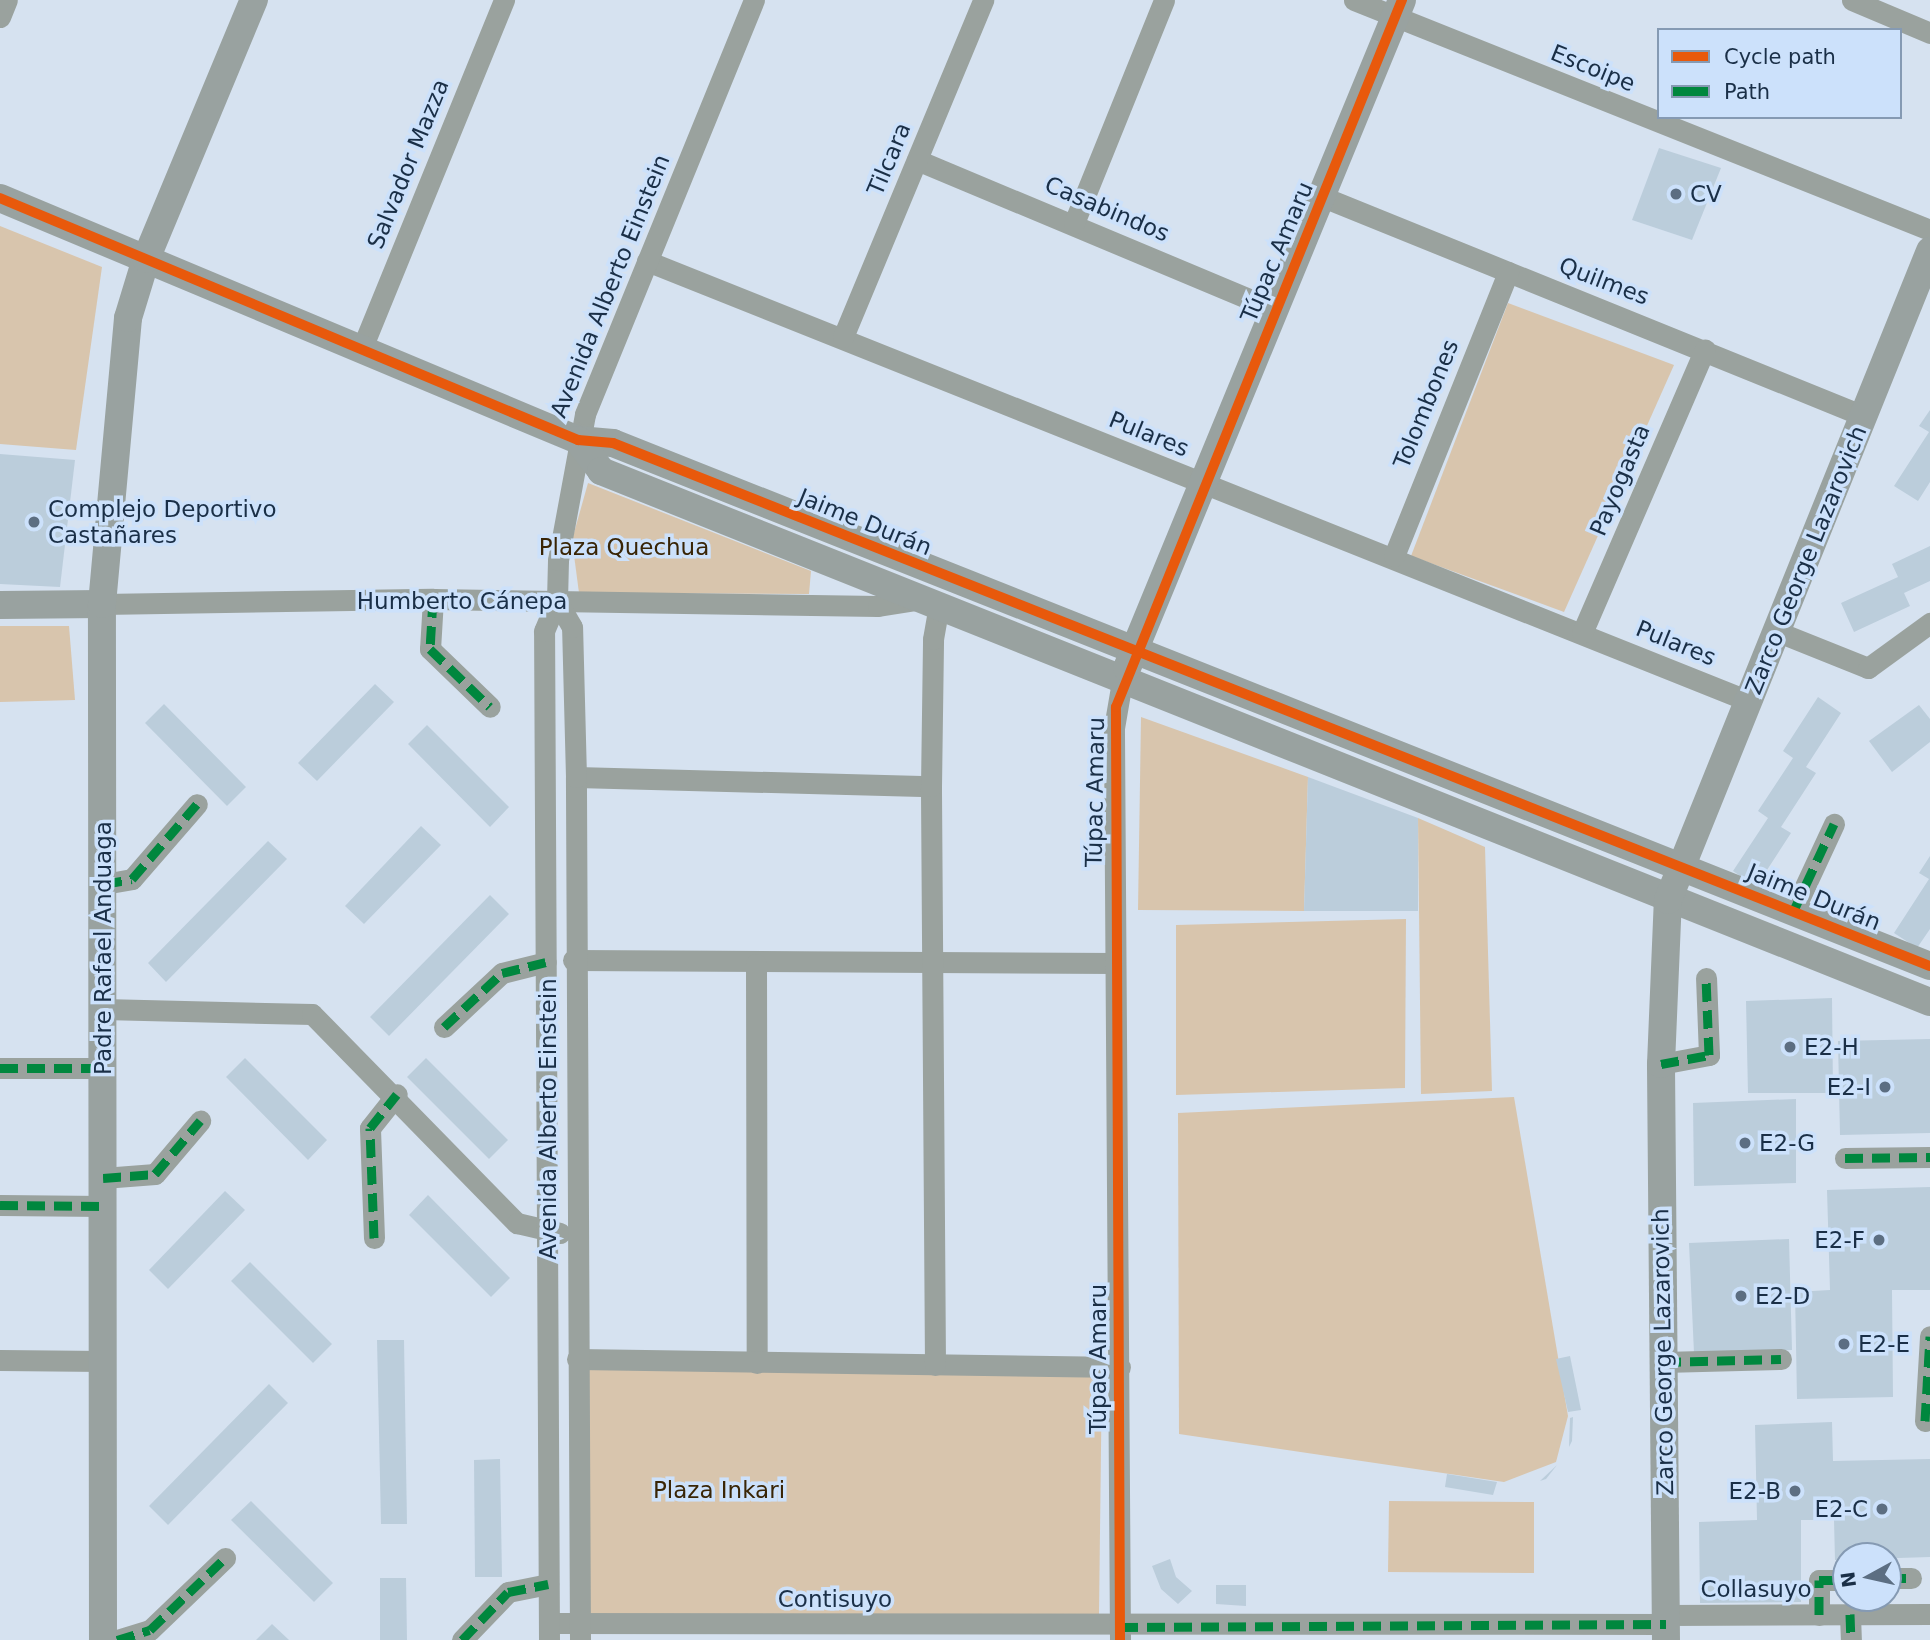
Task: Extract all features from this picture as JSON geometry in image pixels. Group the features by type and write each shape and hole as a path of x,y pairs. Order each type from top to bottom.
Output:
{"street":[{"path":"0,17 7,0"},
{"name":"Padre Rafael Anduaga","path":"103,1640 102,604 128,318 146,259 254,0"},
{"name":"Salvador Mazza","path":"362,348 503,0"},
{"name":"Tilcara","path":"843,337 983,0"},
{"path":"1074,223 1164,0"},
{"name":"Escoipe","path":"1354,0 1399,9 1657,116"},
{"path":"1852,0 1930,33"},
{"name":"Avenida Alberto Einstein","path":"549,1631 544,631 557,601 558,560 578,440 747,2"},
{"name":"Túpac Amaru","path":"1120,1634 1114,728 1122,681 1399,9"},
{"name":"Escoipe","path":"1663,119 1930,230"},
{"name":"Casabindos","path":"917,160 1074,223 1276,310"},
{"name":"Quilmes","path":"1323,197 1705,349 1864,416"},
{"path":"0,198 578,440"},
{"name":"Zarco George Lazarovich","path":"1666,1626 1661,1064 1668,900 1930,251"},
{"name":"Pulares","path":"647,261 843,337 1203,485 1394,556 1749,701"},
{"name":"Tolombones","path":"1394,556 1508,272"},
{"name":"Payogasta","path":"1582,633 1705,349"},
{"name":"Jaime Durán","path":"578,440 601,471 932,601 1122,681 1668,900 1930,1002"},
{"name":"Jaime Durán","path":"578,440 613,443 1134,653 1682,869 1794,910 1930,966"},
{"path":"433,599 430,649 490,707"},
{"name":"Humberto Cánepa","path":"0,605 433,599 878,606 932,601"},
{"name":"Avenida Alberto Einstein","path":"557,601 572,627 576,777 573,960 580,1631"},
{"path":"932,601 930,964 935,1366"},
{"path":"1777,632 1868,668 1930,623"},
{"path":"576,777 931,786"},
{"path":"104,884 132,879 197,804"},
{"path":"1794,910 1834,824"},
{"path":"573,960 756,964 1115,962"},
{"path":"444,1027 502,973 546,962"},
{"path":"756,964 757,1363"},
{"path":"1661,1064 1699,1062 1709,1055 1706,978"},
{"path":"103,1009 312,1014 397,1094 517,1223 548,1232 575,1234"},
{"path":"0,1068 102,1068"},
{"path":"374,1238 370,1128 397,1094"},
{"path":"103,1178 155,1174 200,1121"},
{"path":"1844,1158 1930,1157"},
{"path":"0,1205 103,1206"},
{"path":"1925,1421 1930,1336"},
{"path":"577,1359 1120,1367"},
{"path":"1663,1362 1781,1359"},
{"path":"0,1360 103,1361"},
{"path":"117,1640 150,1630 225,1558"},
{"path":"1902,1578 1911,1578"},
{"path":"1819,1615 1819,1580 1832,1580"},
{"path":"462,1640 508,1592 548,1584"},
{"path":"1850,1614 1851,1640"},
{"name":"Collasuyo","path":"1120,1634 1666,1626 1819,1615 1930,1614"},
{"name":"Contisuyo","path":"549,1631 1120,1634"}],"green space":[{"path":"0,226 102,267 76,450 0,444"},
{"path":"1508,303 1674,365 1564,612 1411,556"},
{"name":"Plaza Quechua","path":"588,483 811,571 809,594 579,593 572,540"},
{"path":"0,626 69,626 75,700 0,702"},
{"path":"1141,717 1308,777 1304,911 1138,910"},
{"path":"1418,818 1485,847 1492,1091 1421,1094"},
{"path":"1406,919 1405,1088 1176,1095 1176,925"},
{"path":"1514,1097 1568,1416 1556,1462 1504,1482 1179,1434 1178,1113"},
{"name":"Plaza Inkari","path":"589,1360 1102,1367 1099,1615 590,1618"},
{"path":"1389,1501 1534,1502 1534,1573 1388,1572"}],"building":[{"name":"CV","path":"1659,148 1721,168 1692,240 1632,220"},
{"path":"1930,410 1930,482 1918,501 1894,486 1929,432 1919,426"},
{"name":"Complejo Deportivo Castañares","path":"0,454 75,460 60,587 0,584"},
{"path":"1930,546 1930,581 1904,593 1910,606 1854,632 1841,603 1898,577 1892,564"},
{"path":"375,684 394,702 317,781 298,763"},
{"path":"1818,697 1841,713 1806,767 1816,773 1781,827 1791,833 1756,887 1733,871 1768,818 1758,811 1793,758 1783,751"},
{"path":"164,704 246,787 227,806 145,723"},
{"path":"1919,705 1930,719 1930,742 1892,772 1869,741"},
{"path":"427,725 509,807 490,827 408,744"},
{"path":"1308,777 1418,818 1418,911 1304,911"},
{"path":"421,826 441,845 364,924 345,906"},
{"path":"268,841 287,859 166,982 148,963"},
{"path":"1930,856 1930,929 1917,948 1894,933 1929,879 1919,873"},
{"path":"490,895 509,914 389,1036 370,1017"},
{"name":"E2-H","path":"1832,998 1833,1093 1748,1093 1746,1001"},
{"name":"E2-I","path":"1930,1039 1930,1133 1840,1135 1838,1041"},
{"path":"245,1058 327,1140 308,1160 226,1077"},
{"path":"426,1058 508,1140 489,1159 407,1077"},
{"name":"E2-G","path":"1796,1099 1796,1183 1694,1186 1693,1103"},
{"path":"1930,1187 1930,1290 1892,1290 1893,1397 1797,1399 1795,1292 1830,1290 1827,1190"},
{"path":"225,1191 245,1210 168,1289 149,1270"},
{"path":"428,1195 510,1278 491,1297 409,1215"},
{"name":"E2-D","path":"1789,1239 1792,1350 1694,1353 1689,1243"},
{"path":"250,1262 332,1344 313,1363 231,1281"},
{"path":"377,1340 404,1340 407,1524 381,1524"},
{"path":"1570,1356 1581,1410 1568,1412 1556,1359"},
{"path":"269,1384 288,1403 168,1525 149,1506"},
{"path":"1573,1417 1572,1441 1569,1447 1570,1418"},
{"path":"1832,1422 1833,1461 1930,1459 1930,1557 1902,1558 1902,1542 1835,1542 1834,1520 1801,1520 1801,1602 1700,1603 1699,1522 1757,1520 1755,1425"},
{"path":"500,1459 502,1577 475,1577 474,1460"},
{"path":"1557,1465 1546,1479 1540,1481"},
{"path":"1447,1474 1497,1482 1493,1495 1445,1487"},
{"path":"251,1501 333,1583 314,1602 231,1520"},
{"path":"1170,1559 1176,1577 1192,1591 1178,1604 1161,1589 1152,1566"},
{"path":"380,1578 406,1578 407,1640 380,1640"},
{"path":"1216,1585 1246,1585 1246,1606 1216,1604"},
{"path":"272,1624 289,1640 256,1640"}],"marked path":[{"path":"433,599 430,649 490,707"},
{"path":"104,884 132,879 197,804"},
{"path":"1794,910 1834,824"},
{"path":"444,1027 502,973 546,962"},
{"path":"1661,1064 1709,1055 1706,978"},
{"path":"0,1068 102,1068"},
{"path":"374,1238 370,1128 397,1094"},
{"path":"103,1178 155,1174 200,1121"},
{"path":"1845,1158 1930,1157"},
{"path":"0,1205 103,1206"},
{"path":"1925,1421 1930,1336"},
{"path":"1663,1362 1781,1359"},
{"path":"117,1640 150,1630 225,1558"},
{"path":"1902,1578 1911,1578"},
{"path":"1819,1615 1819,1580 1832,1580"},
{"path":"462,1640 508,1592 548,1584"},
{"path":"1850,1614 1851,1640"},
{"path":"1120,1627 1666,1624"}],"cycle path":[{"path":"1120,1640 1116,707 1402,0"},
{"path":"0,198 578,440 613,443 1930,966"}],"place":[{"name":"CV","path":"1676,194"},
{"name":"Complejo Deportivo Castañares","path":"34,522"},
{"name":"E2-H","path":"1790,1047"},
{"name":"E2-I","path":"1885,1087"},
{"name":"E2-G","path":"1745,1143"},
{"name":"E2-F","path":"1879,1240"},
{"name":"E2-D","path":"1741,1296"},
{"name":"E2-E","path":"1844,1344"},
{"name":"E2-B","path":"1795,1491"},
{"name":"E2-C","path":"1882,1509"}]}
